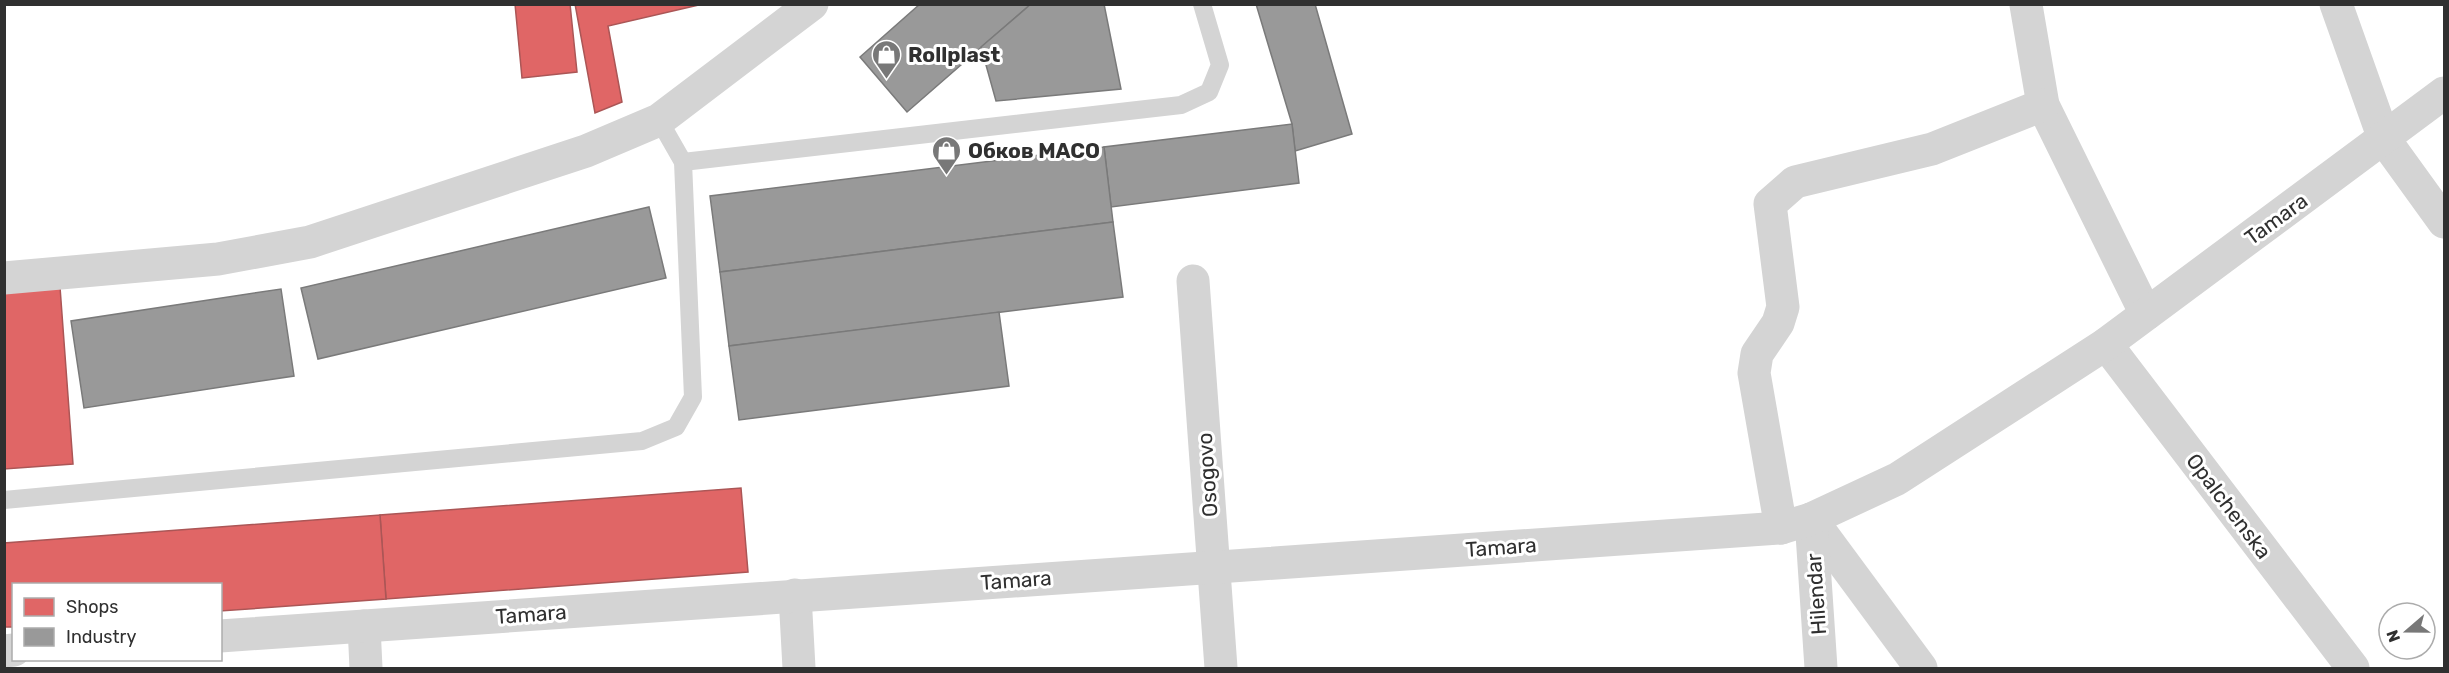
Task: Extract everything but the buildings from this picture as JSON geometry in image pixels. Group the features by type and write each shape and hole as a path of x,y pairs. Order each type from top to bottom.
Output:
{"street":[{"path":"4,278 218,259 310,242 586,151 659,120 812,4"},
{"path":"2336,4 2384,139 2445,222"},
{"path":"2026,5 2043,105 2146,314"},
{"name":"Tamara","path":"222,636 1796,523 1897,479 2106,344 2445,93"},
{"name":"Hilendar","path":"1821,669 1796,523 1754,373 1756,354 1778,323 1783,307 1770,204 1795,182 1932,149 2043,105"},
{"name":"Osogovo","path":"1193,281 1221,669"},
{"name":"Opalchenska","path":"2106,344 2353,669"},
{"path":"1796,523 1921,669"},
{"path":"795,595 800,669"},
{"path":"364,626 366,669"}],"lane":[{"path":"683,162 1181,105 1209,92 1220,65 1202,4"},
{"path":"4,500 642,441 676,427 693,397 683,162 659,120"}],"place":[{"name":"Rollplast","path":"887,80"},
{"name":"Обков MACO","path":"947,176"}]}
